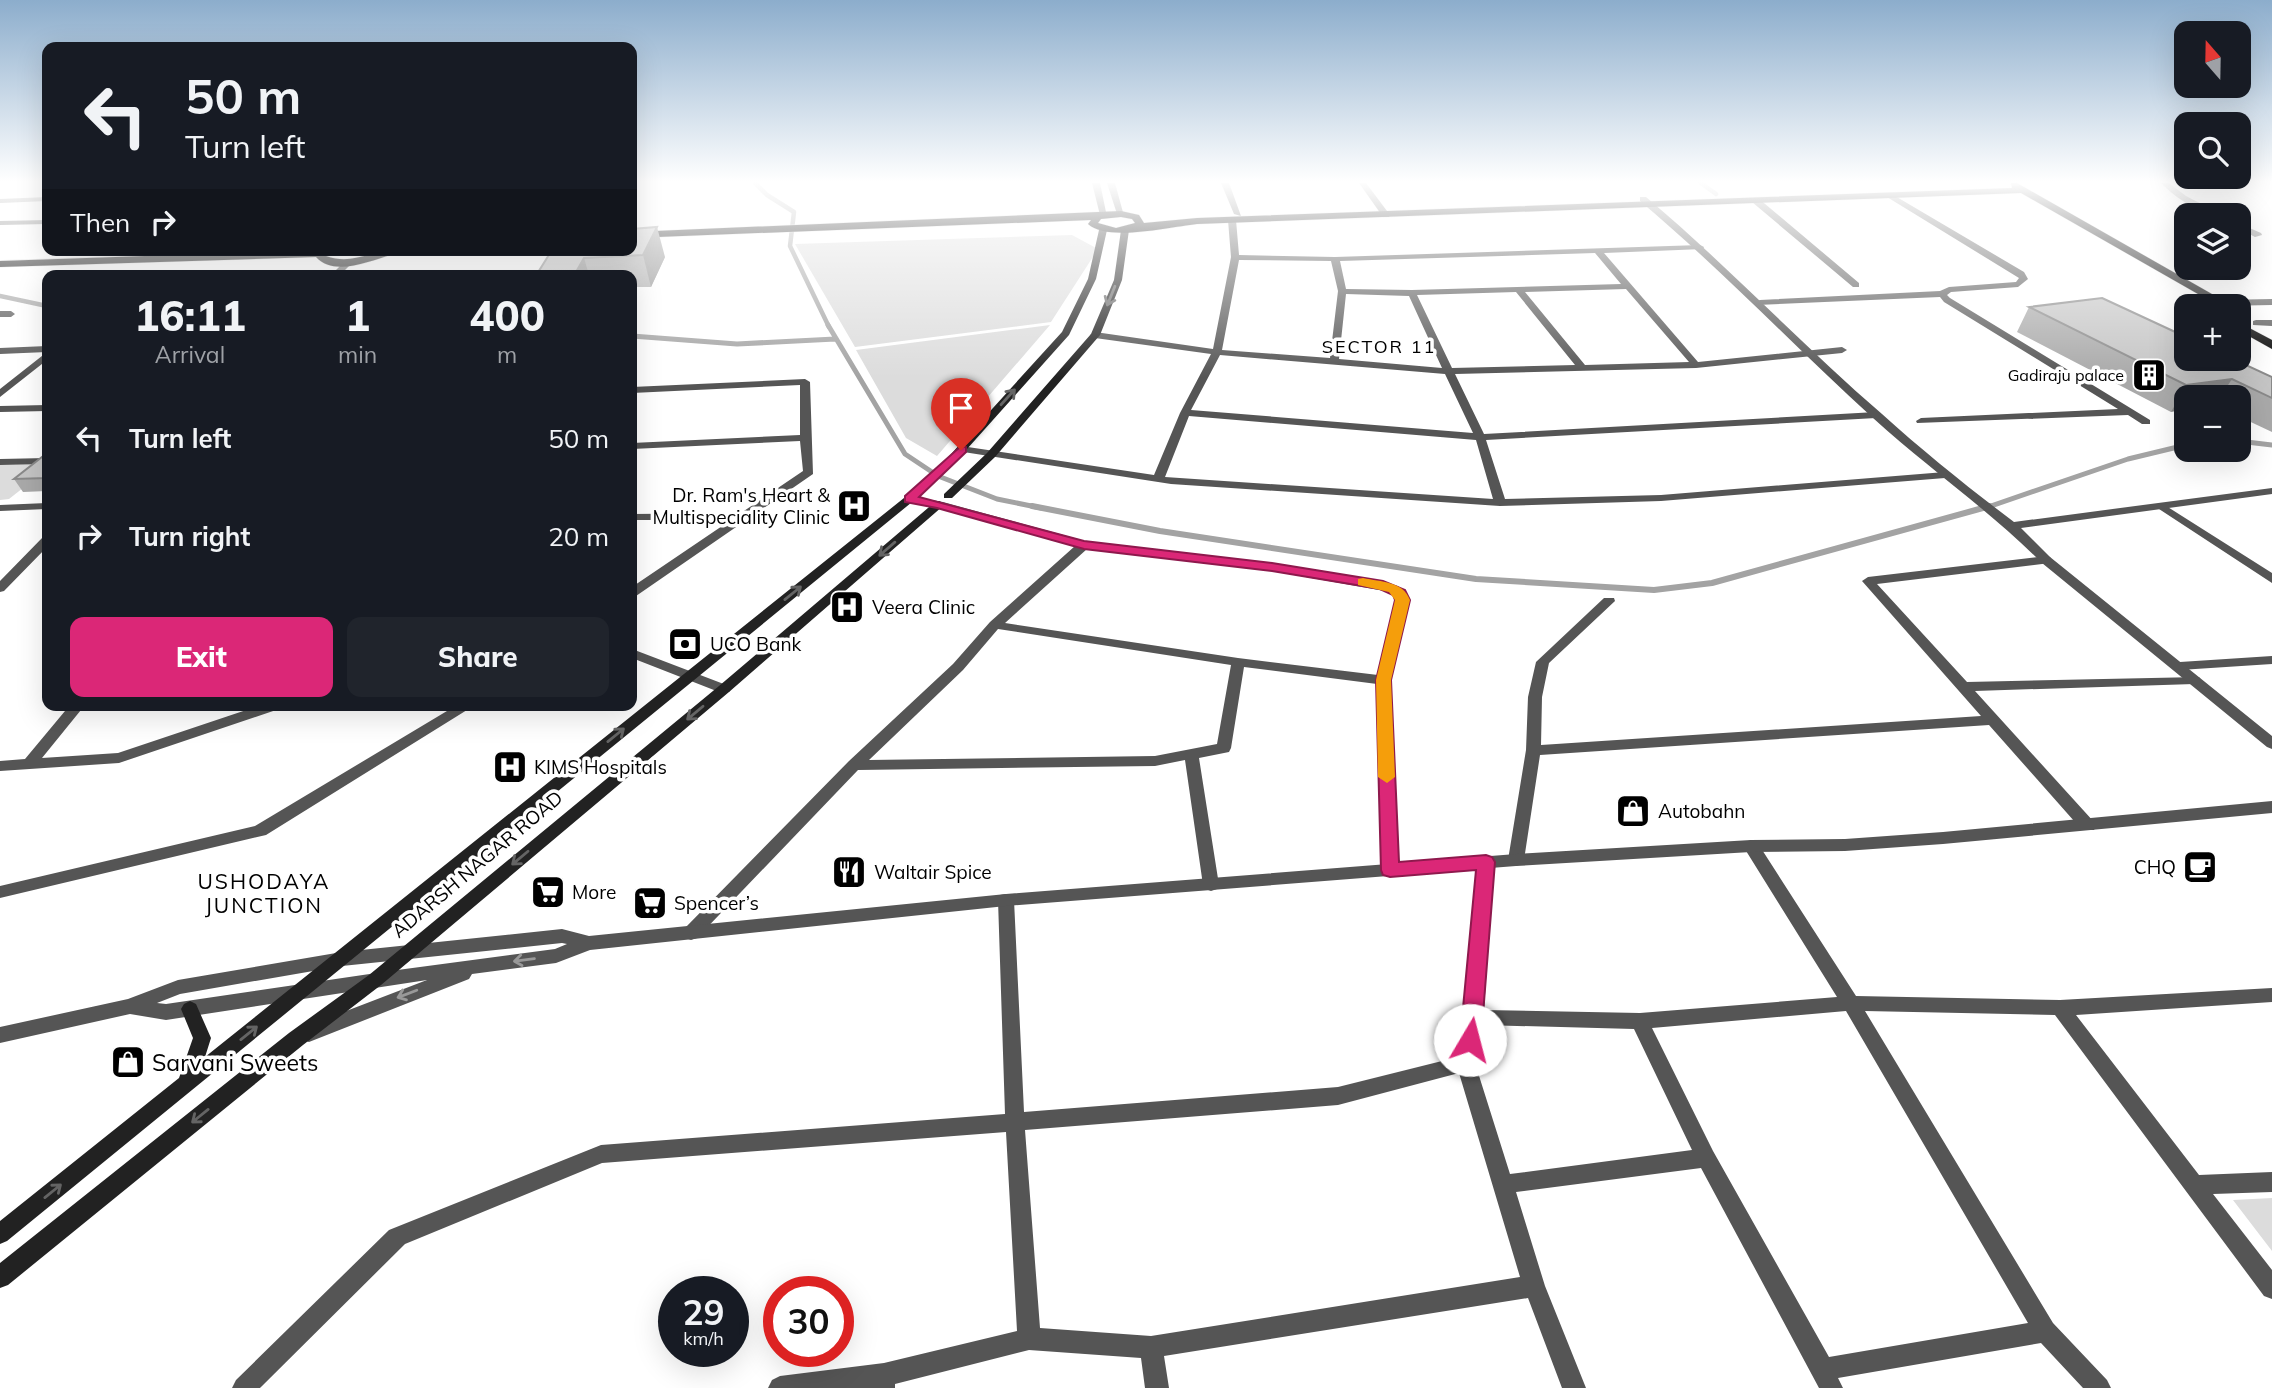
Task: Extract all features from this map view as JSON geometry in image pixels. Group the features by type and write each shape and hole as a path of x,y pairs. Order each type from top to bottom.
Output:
{"main road":[{"name":"ADARSH NAGAR ROAD","path":"0,1234 911,498 961,450 1066,332 1092,279 1097,248"},
{"name":"ADARSH NAGAR ROAD","path":"0,1277 296,1039 375,980 724,689 943,500 991,454 1095,335 1118,280 1125,248"},
{"path":"2110,248 2186,294"},
{"path":"2120,248 2204,294"},
{"path":"0,257 42,255"},
{"path":"79,261 87,256"},
{"path":"0,264 213,256"},
{"path":"324,256 327,261 349,262 379,256"},
{"path":"2251,320 2272,331"},
{"path":"2251,333 2272,345"},
{"path":"186,1083 202,1038 190,1009"}],"street":[{"path":"1158,479 1185,414 1217,352 1235,248"},
{"path":"1235,257 1335,259 1673,248"},
{"path":"1701,248 1876,415 1945,475 2012,526 2046,560 2180,666 2272,744"},
{"path":"1811,248 1856,285"},
{"path":"1760,303 1942,294 1949,290 2018,284 2024,279 1976,248"},
{"path":"1597,250 1696,365"},
{"path":"1334,362 1342,291 1335,259"},
{"path":"340,270 349,262"},
{"path":"1342,291 1412,293 1626,286"},
{"path":"1519,289 1583,368"},
{"path":"1412,293 1480,438 1500,503"},
{"path":"1942,294 1947,300 2146,422"},
{"path":"2251,303 2272,302"},
{"path":"0,314 11,314"},
{"path":"2256,323 2272,323"},
{"path":"1095,335 1217,352 1450,371 1696,365 1842,350"},
{"path":"0,351 42,349"},
{"path":"0,394 42,359"},
{"path":"637,390 805,382 805,438 809,472 637,590"},
{"path":"0,409 42,408"},
{"path":"1921,421 2130,412"},
{"path":"1185,414 1480,438 1876,415"},
{"path":"637,446 805,438"},
{"path":"961,450 1158,479 1500,503 1661,498 1945,475"},
{"path":"0,462 42,461"},
{"path":"2012,526 2162,508 2272,491"},
{"path":"911,498 943,500 1084,545 1272,567 1394,589 1400,593 1402,600 1384,680 1390,870"},
{"path":"0,508 42,506"},
{"path":"2162,508 2272,579"},
{"path":"637,517 744,516"},
{"path":"0,588 42,545"},
{"path":"691,933 854,765 958,667 995,625 1084,545"},
{"path":"2046,560 1868,580 2088,826"},
{"path":"1516,860 1533,750 1535,697 1544,662 1609,601"},
{"path":"995,625 1238,662 1384,680"},
{"path":"637,655 724,689"},
{"path":"2180,666 2272,660"},
{"path":"854,765 1155,761 1224,748 1238,662"},
{"path":"1962,687 2194,680"},
{"path":"29,764 73,711"},
{"path":"0,766 119,758 259,711"},
{"path":"0,892 260,831 458,711"},
{"path":"1533,750 1994,720"},
{"path":"1191,754 1211,885"},
{"path":"130,1006 166,1012 556,956 589,943 1006,900 1516,860 1751,846 1845,845 2088,826 2272,807"},
{"path":"1751,846 1852,1003 2045,1331 2099,1388"},
{"path":"1486,862 1474,1017 1466,1063 1535,1286 1574,1388"},
{"path":"1006,900 1015,1122 1028,1339"},
{"path":"4,1037 130,1006 178,987 342,959 562,936 589,943"},
{"path":"296,1039 401,996 494,963"},
{"path":"1474,1017 1640,1021 1852,1003 2060,1008 2272,995"},
{"path":"2060,1008 2272,1288"},
{"path":"1640,1021 1706,1158 1827,1379 2045,1331"},
{"path":"244,1388 397,1237 601,1154 1338,1096 1466,1063"},
{"path":"1504,1185 1706,1158"},
{"path":"2194,1185 2272,1182"},
{"path":"780,1388 884,1381 1028,1339 1152,1347 1535,1286"},
{"path":"1152,1347 1157,1388"}],"shaded area":[{"path":"797,248 1098,249 1051,322 855,347"},
{"path":"1050,325 937,456 906,438 856,350"},
{"path":"42,464 42,473 9,499 0,500 0,465"},
{"path":"2272,1198 2272,1251 2233,1200"}],"building":[{"path":"637,248 647,248 643,255 637,255"},
{"path":"548,256 623,256 584,258 577,270 540,270"},
{"path":"2102,298 2174,331 2174,371 2251,371 2251,367 2272,377 2272,398 2251,388 2251,385 2232,379 2186,385 2029,307"},
{"path":"42,457 42,478 14,479"}],"waterway":[{"path":"791,248 828,325"},
{"path":"0,296 42,305"},
{"path":"828,325 905,454 938,476 997,499 1041,508"},
{"path":"637,336 737,344 835,339"},
{"path":"2251,443 2272,445"},
{"path":"1985,508 2128,459 2174,448"},
{"path":"1032,506 1160,531 1476,579 1654,590 1712,583 1990,506"}],"slow traffic":[{"path":"1363,582 1394,589 1400,593 1402,600 1384,680 1387,777"}],"place":[{"name":"Gadiraju palace","path":"2149,375"},
{"name":"Dr. Ram's Heart & Multispeciality Clinic","path":"854,506"},
{"name":"Veera Clinic","path":"847,607"},
{"name":"UCO Bank","path":"685,644"},
{"name":"KIMS Hospitals","path":"510,767"},
{"name":"Autobahn","path":"1633,811"},
{"name":"CHQ","path":"2200,867"},
{"name":"Waltair Spice","path":"849,872"},
{"name":"More","path":"548,892"},
{"name":"Spencer’s","path":"650,903"},
{"name":"Sarvani Sweets","path":"128,1062"}],"district":[{"name":"SECTOR 11","path":"1379,346"},
{"name":"USHODAYA JUNCTION","path":"264,893"}],"route":[{"path":"961,450 910,499 939,504 1084,545 1272,567 1383,585 1400,593 1402,600 1384,680 1390,870 1486,862 1470,1040"}]}
